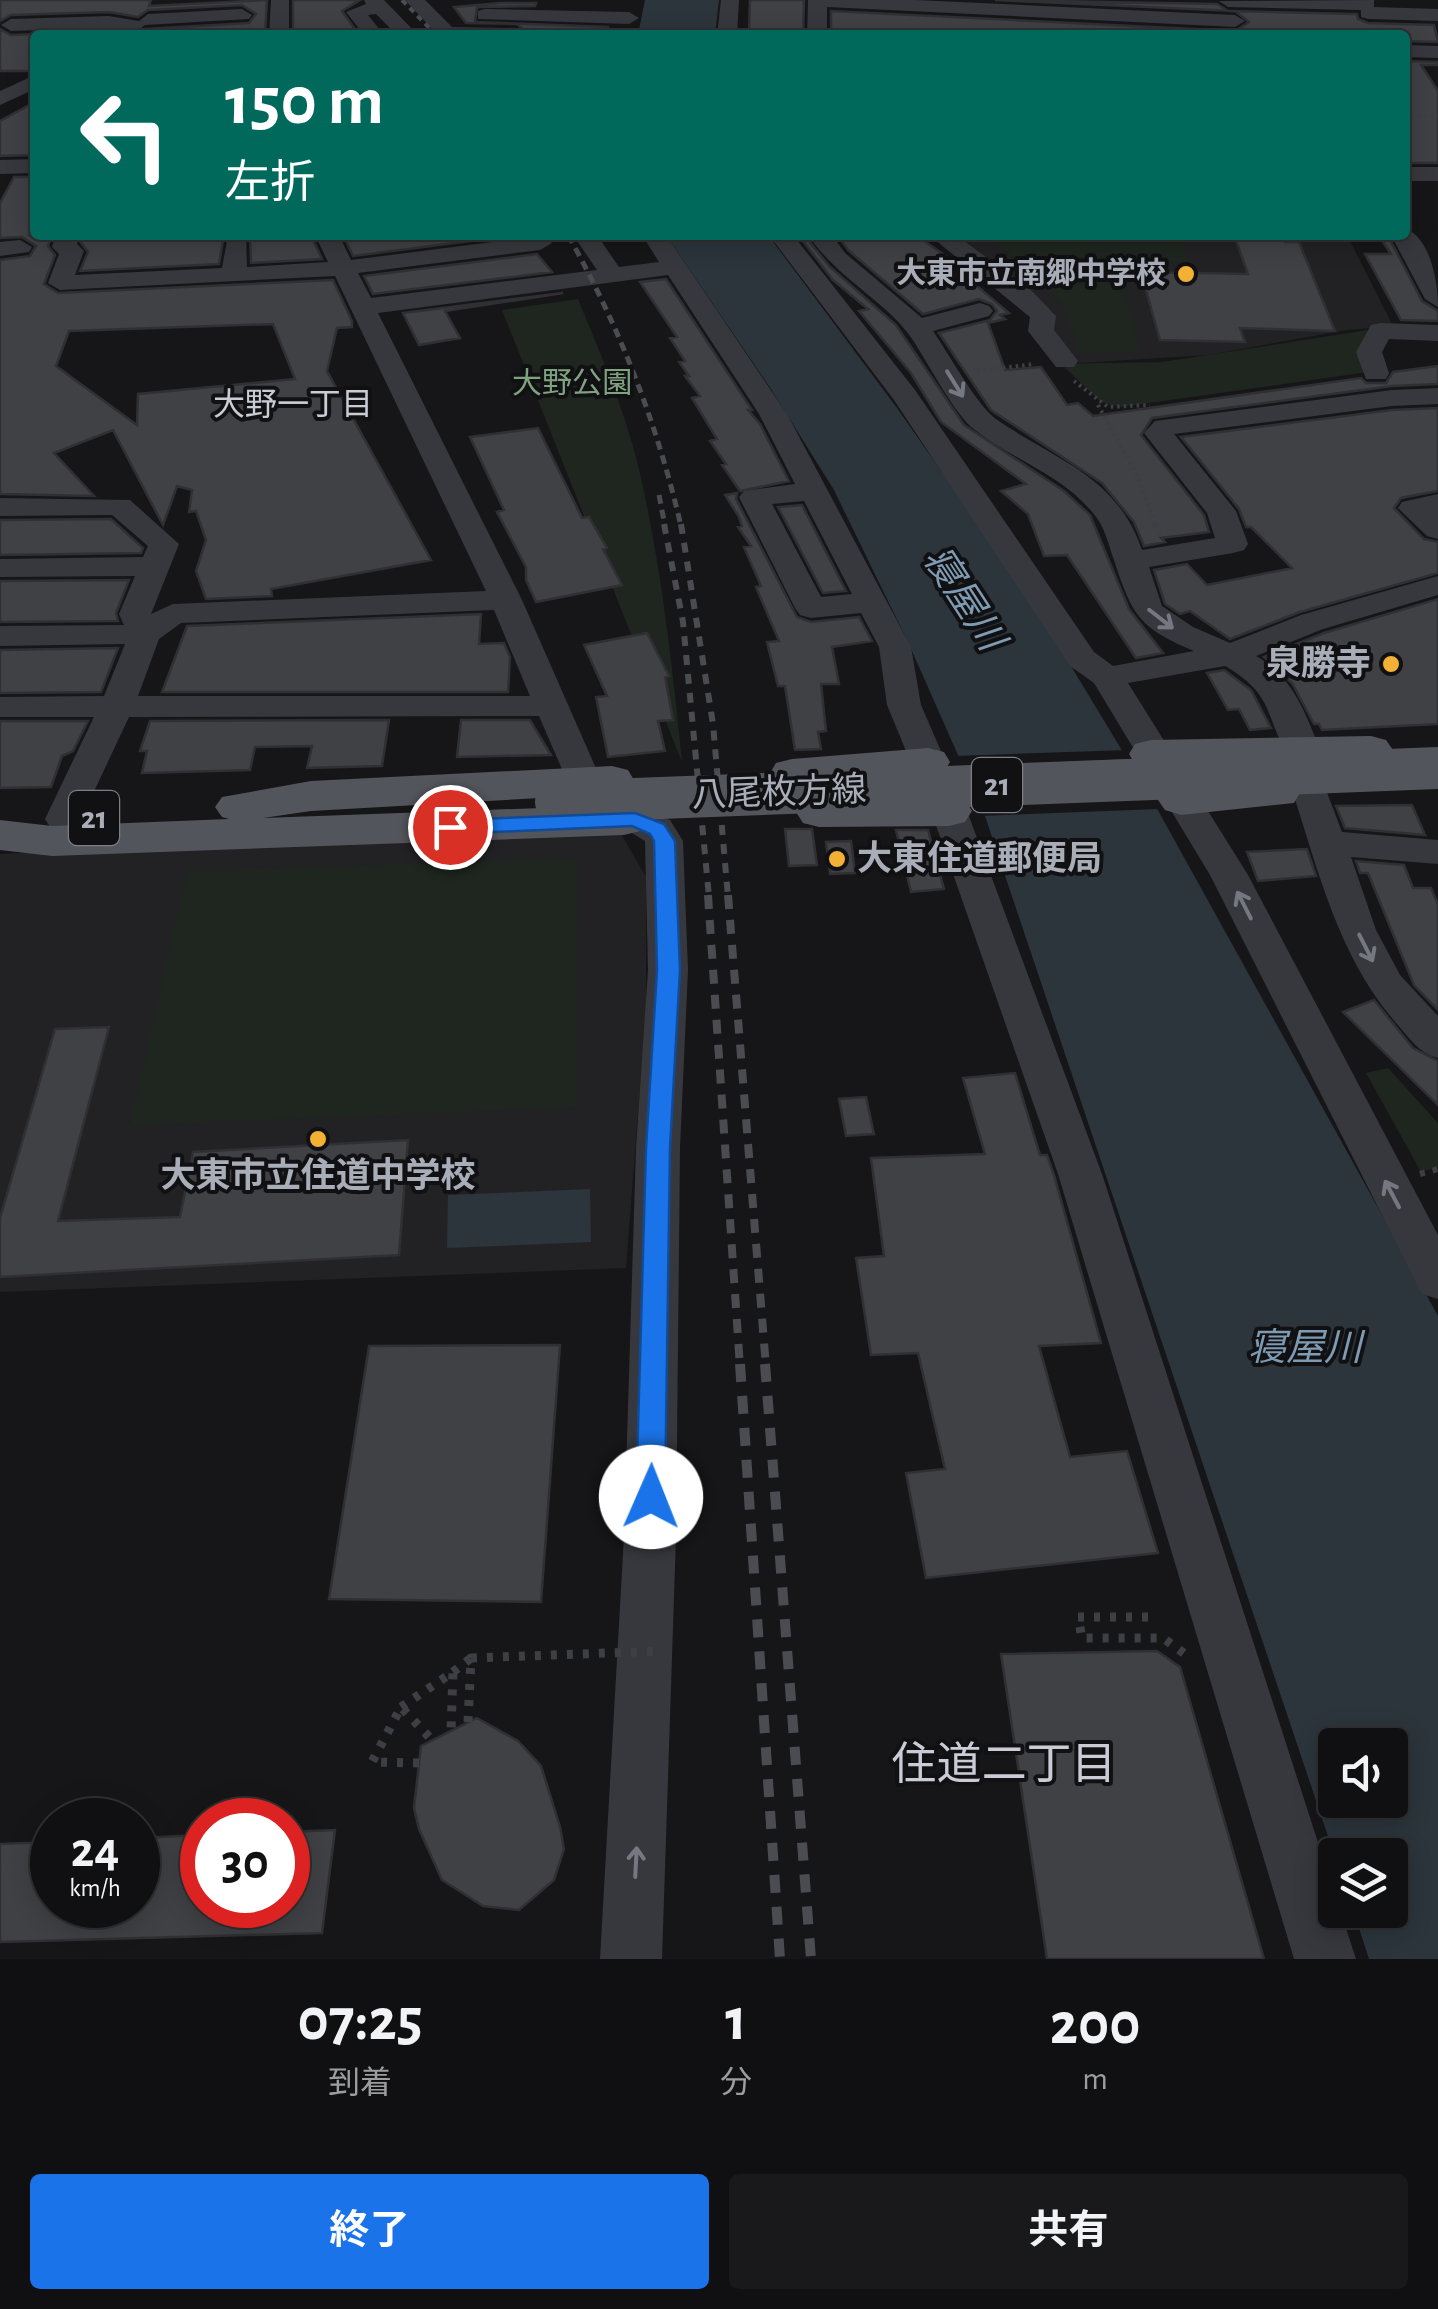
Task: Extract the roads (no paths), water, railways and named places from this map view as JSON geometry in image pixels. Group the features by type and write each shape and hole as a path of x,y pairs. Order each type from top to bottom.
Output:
{"main road":[{"path":"1181,800 1306,771 1438,748"},
{"path":"1151,754 1438,786"},
{"path":"570,792 928,762"},
{"name":"八尾枚方線","path":"0,822 189,816 570,792 1438,768"},
{"path":"0,835 52,841 860,810 948,811"}],"street":[{"path":"28,0 11,24 33,30"},
{"path":"116,0 128,26"},
{"path":"128,26 184,0"},
{"path":"278,30 280,0"},
{"path":"414,0 445,30"},
{"path":"727,30 730,0"},
{"path":"817,30 816,0 1233,14 1367,6 1438,15"},
{"path":"370,30 356,12 376,3 403,30"},
{"path":"55,30 242,14"},
{"path":"485,15 629,18"},
{"path":"1410,51 1438,52"},
{"path":"0,76 30,80"},
{"path":"0,99 30,83"},
{"path":"0,167 30,166"},
{"path":"1410,174 1438,174"},
{"path":"66,240 64,246 72,251 60,283 343,268 531,240"},
{"path":"234,275 237,240"},
{"path":"329,240 506,600 550,706 570,792"},
{"path":"539,240 562,281"},
{"path":"588,240 612,274"},
{"path":"657,240 772,414 895,646 904,706 948,811 1080,1174 1324,1959"},
{"path":"785,240 905,396 1082,659 1107,677 1228,875 1438,1280"},
{"path":"823,240 836,258 917,327 982,423 1037,453 1087,489 1121,532 1148,611 1181,634 1230,654 1261,673 1284,702 1357,930 1384,984 1438,1043"},
{"path":"948,240 1022,295 1043,316 1042,331 1060,362"},
{"path":"1408,240 1427,260 1438,298"},
{"path":"65,268 118,256"},
{"path":"362,307 675,266"},
{"path":"917,327 980,311"},
{"path":"1438,332 1380,330 1372,362 1438,356"},
{"path":"1129,561 1233,544 1222,510 1158,418 1165,427 1392,398 1438,396"},
{"path":"815,491 754,498 811,608 872,602"},
{"path":"1438,503 1413,508 1438,530"},
{"path":"0,507 120,506 164,544 135,614 144,634 118,704 63,819"},
{"path":"0,568 154,566"},
{"path":"1107,677 1230,654 1312,622 1438,585"},
{"path":"0,636 144,634 173,614 506,600"},
{"path":"0,708 118,704 550,706"},
{"path":"631,1959 650,1536 658,1148 668,970 664,841 657,829 635,820"},
{"path":"1328,844 1438,852"}],"water":[{"path":"645,0 719,0 716,30 639,30"},
{"name":"寝屋川","path":"669,240 772,240 897,408 1028,595 1155,805 1438,1316 1438,1959 1369,1959 1359,1928 1408,1928 1408,1838 1329,1838 1322,1818 1408,1818 1408,1728 1318,1728 1318,1806 985,816 908,642 834,490"},
{"path":"590,1189 591,1242 447,1248 448,1195"}],"railway":[{"path":"402,0 431,30"},
{"path":"571,240 635,377 661,450 681,526"},
{"path":"659,495 665,526"},
{"path":"664,524 683,622 709,897"},
{"path":"681,524 713,724 728,897"},
{"path":"708,895 740,1367"},
{"path":"728,895 766,1367"},
{"path":"740,1364 780,1959"},
{"path":"765,1364 811,1959"}],"place":[{"name":"大東市立南郷中学校","path":"1186,274"},
{"name":"泉勝寺","path":"1391,664"},
{"name":"大東住道郵便局","path":"837,859"},
{"name":"大東市立住道中学校","path":"318,1139"}],"district":[{"name":"大野一丁目","path":"293,405"},
{"name":"住道二丁目","path":"1004,1765"}],"park label":[{"name":"大野公園","path":"572,384"}]}
